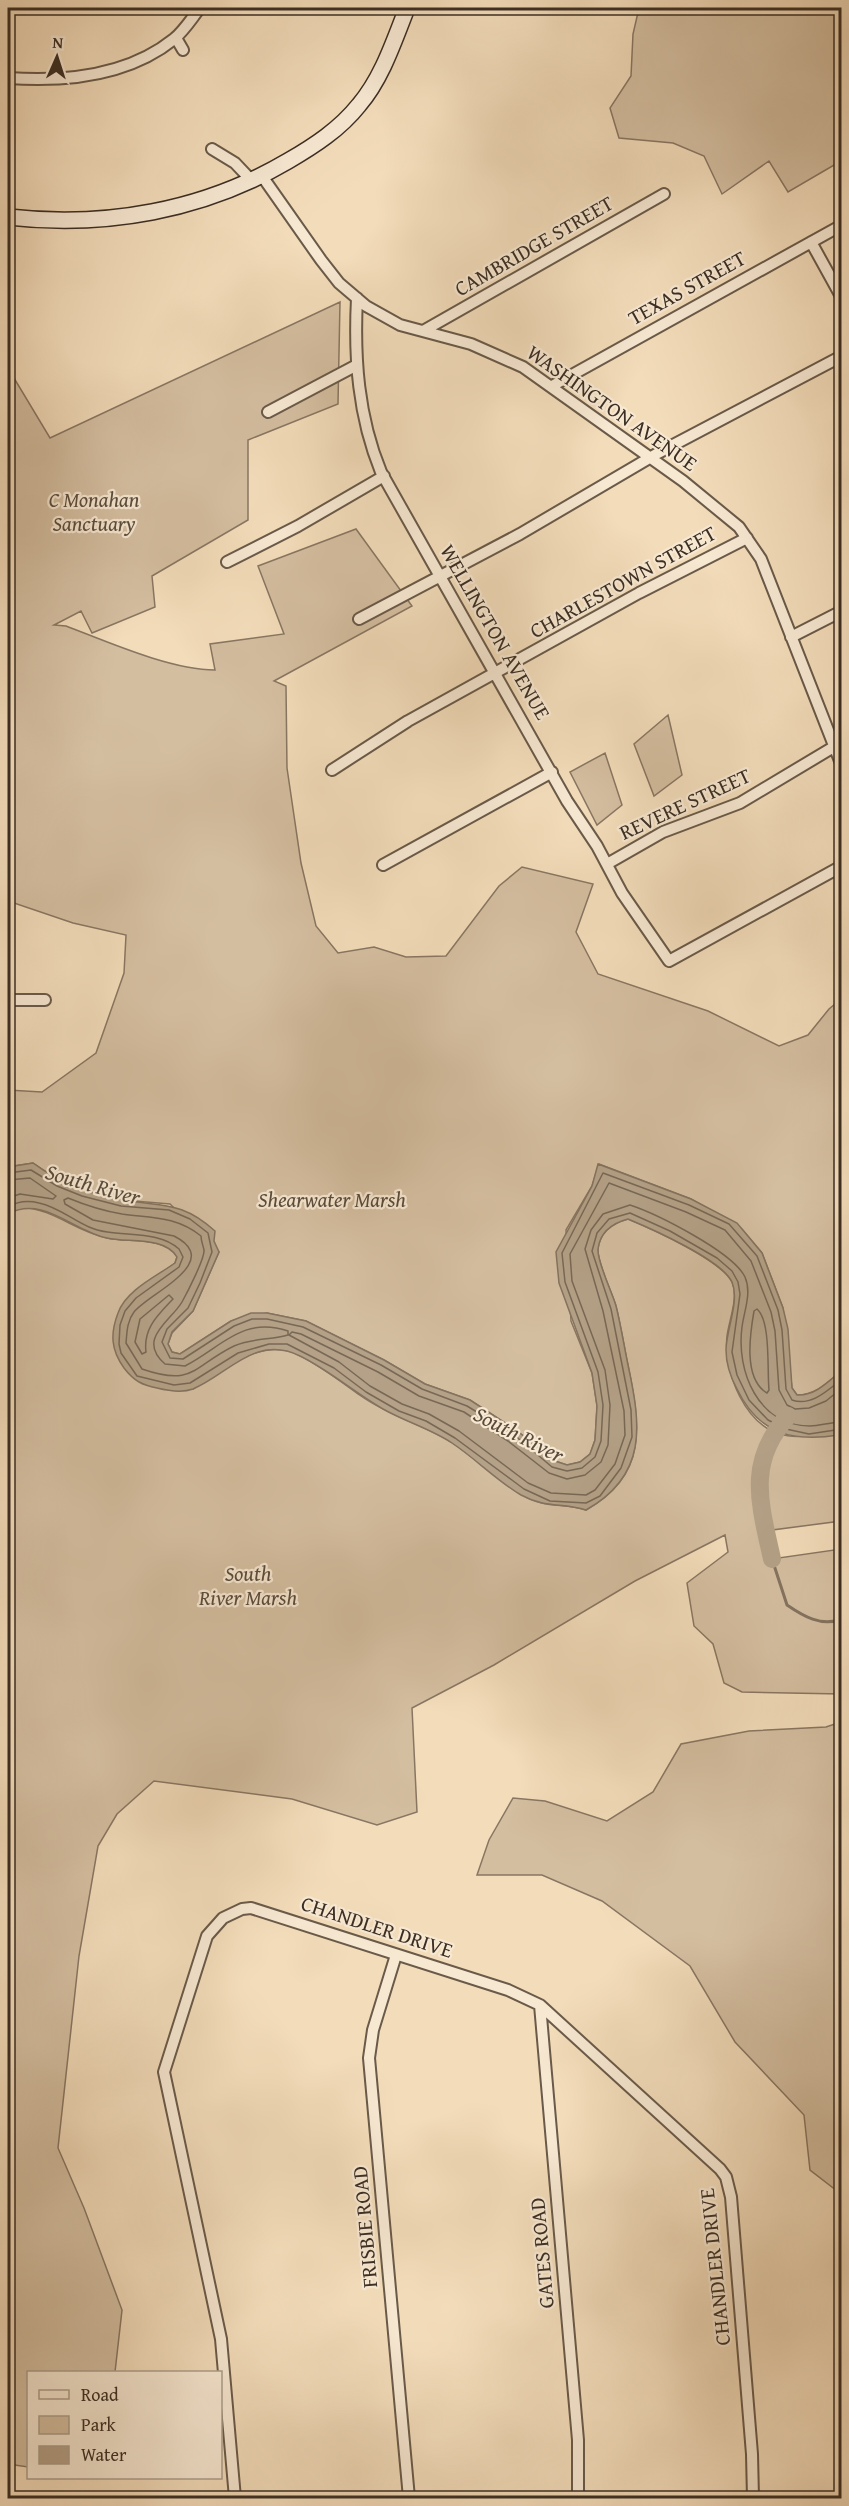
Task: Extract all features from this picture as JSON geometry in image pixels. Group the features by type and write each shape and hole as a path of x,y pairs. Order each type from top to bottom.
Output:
{"street":[{"path":"8,78 62,80 107,73 162,48 176,38 200,8"},
{"path":"8,217 81,221 144,214 196,202 257,178 318,142 359,105 383,66 407,8"},
{"path":"176,38 183,50"},
{"name":"WASHINGTON AVENUE","path":"212,149 257,178 339,283 357,298 393,322 495,353 552,386 709,501 739,527 761,559 790,637 838,745 842,766"},
{"name":"CAMBRIDGE STREET","path":"423,331 664,194"},
{"name":"TEXAS STREET","path":"552,386 842,225"},
{"path":"811,242 842,298"},
{"name":"WELLINGTON AVENUE","path":"357,298 355,335 361,405 370,446 384,476 622,893 669,961 842,866"},
{"path":"359,619 520,534 650,457 842,356"},
{"path":"268,412 357,365"},
{"path":"227,562 298,526 384,476"},
{"name":"CHARLESTOWN STREET","path":"332,770 393,730 639,593 747,538"},
{"path":"790,637 842,611"},
{"name":"REVERE STREET","path":"607,864 663,832 740,803 838,745"},
{"path":"383,864 552,772"},
{"path":"8,1000 45,1000"},
{"name":"CHANDLER DRIVE","path":"235,2499 221,2339 164,2084 165,2067 207,1936 223,1918 242,1909 259,1909 522,1995 540,2005 726,2177 730,2197 752,2454 753,2499"},
{"name":"FRISBIE ROAD","path":"396,1954 373,2030 369,2058 409,2499"},
{"name":"GATES ROAD","path":"540,2005 578,2440 578,2499"}],"green space":[{"path":"639,8 716,10 718,8 841,8 841,161 788,192 769,161 722,194 704,156 673,143 619,138 610,108 631,76 633,34"},
{"path":"340,302 338,404 248,440 248,520 152,576 155,607 92,633 81,611 54,625 66,626 160,660 198,669 215,670 210,644 284,634 258,566 356,529 412,606 274,681 286,686 287,768 301,863 316,926 338,953 374,947 406,957 446,956 499,886 522,867 593,884 576,932 598,974 708,1011 779,1046 808,1035 829,1009 841,999 841,1371 810,1393 797,1395 792,1388 783,1308 762,1253 742,1229 691,1199 599,1164 592,1186 566,1230 571,1321 592,1373 597,1406 595,1440 590,1454 580,1462 567,1465 555,1461 516,1430 470,1400 425,1384 384,1360 306,1321 267,1313 231,1321 180,1354 172,1352 168,1344 172,1333 193,1311 219,1252 170,1204 122,1200 84,1190 60,1181 33,1163 8,1167 8,1090 42,1092 96,1053 124,973 126,935 73,923 8,901 8,368 50,438"},
{"path":"668,715 682,775 654,796 634,744"},
{"path":"605,753 622,805 597,825 570,772"},
{"name":"South River Marsh","path":"20,1207 32,1209 54,1216 95,1235 155,1243 171,1250 177,1257 175,1263 132,1294 193,1389 247,1356 271,1350 291,1352 323,1369 372,1403 451,1442 530,1499 546,1504 586,1510 606,1496 621,1481 630,1465 635,1447 637,1428 635,1408 618,1313 598,1255 599,1243 604,1233 617,1223 628,1219 701,1255 725,1273 732,1282 733,1309 727,1336 729,1365 739,1396 758,1421 770,1430 791,1436 839,1435 842,1428 841,1521 765,1531 772,1559 841,1549 841,1694 742,1692 724,1683 713,1644 694,1626 687,1583 728,1552 725,1535 635,1581 494,1665 412,1708 417,1812 377,1825 292,1799 154,1781 117,1814 98,1846 79,1956 58,2148 84,2208 122,2310 115,2371 27,2371 27,2467 8,2464 8,1214"},
{"path":"842,1722 841,2194 810,2170 804,2115 735,2042 690,1966 602,1901 542,1875 477,1875 489,1840 513,1798 545,1801 607,1821 653,1792 681,1744 749,1731 826,1727"}],"water":[{"name":"South River","path":"33,1163 54,1177 87,1191 111,1198 182,1210 203,1221 215,1231 214,1241 219,1252 193,1311 172,1332 168,1344 172,1352 180,1354 231,1321 251,1313 267,1313 306,1321 384,1360 425,1384 470,1400 516,1430 555,1461 567,1465 580,1462 590,1454 595,1440 597,1406 592,1373 559,1283 556,1252 592,1186 598,1164 691,1199 737,1223 762,1253 783,1308 788,1329 792,1388 797,1395 810,1393 821,1388 841,1371 839,1435 792,1436 767,1426 756,1417 737,1389 727,1360 727,1342 734,1307 732,1282 726,1273 701,1255 628,1219 617,1223 604,1233 599,1243 598,1255 616,1306 632,1387 637,1428 635,1447 630,1465 621,1481 606,1496 586,1510 547,1504 521,1495 444,1438 383,1409 311,1362 284,1350 256,1353 193,1389 171,1391 147,1385 131,1376 116,1355 113,1342 115,1321 128,1297 175,1263 177,1257 164,1246 107,1238 46,1211 21,1209 8,1214 8,1167"}],"waterway":[{"path":"772,1559 761,1502 761,1467 766,1450 788,1416"},
{"path":"772,1559 787,1605 820,1621 842,1619"}],"park label":[{"name":"C Monahan Sanctuary","path":"94,512"},
{"name":"Shearwater Marsh","path":"332,1200"}]}
